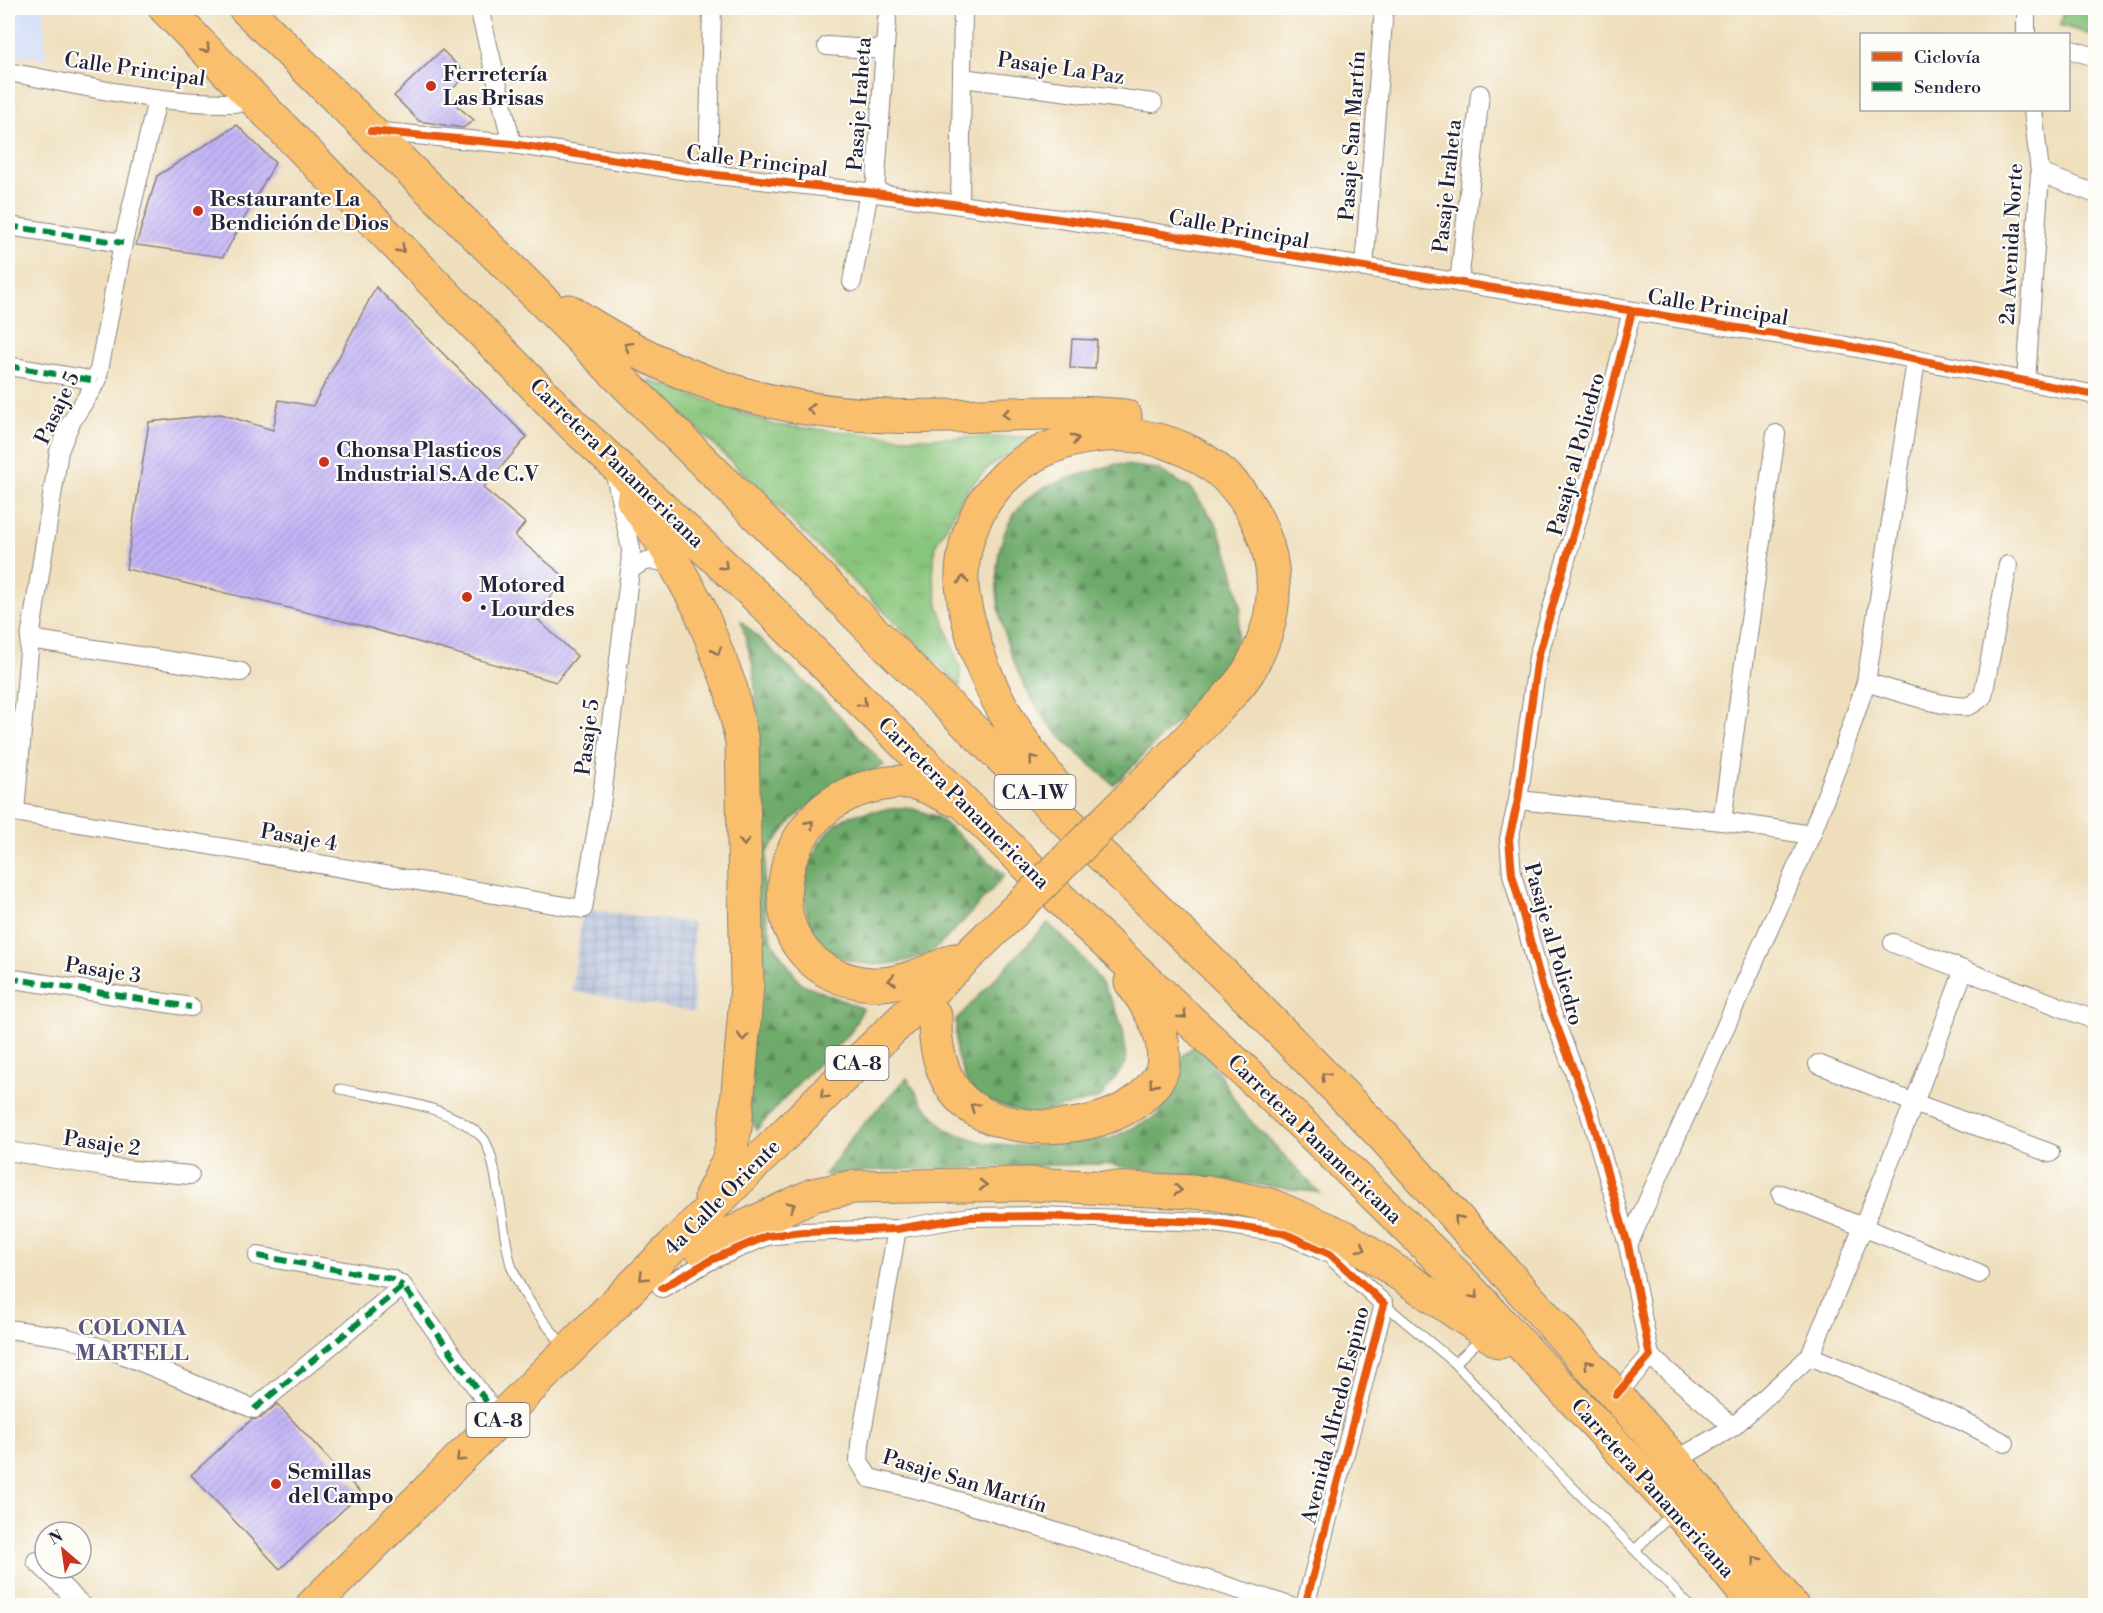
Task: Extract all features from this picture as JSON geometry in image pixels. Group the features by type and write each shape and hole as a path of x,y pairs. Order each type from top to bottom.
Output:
{"highway":[{"name":"Carretera Panamericana","path":"165,8 574,426 758,597 1088,926 1306,1128 1458,1277 1676,1509 1755,1605"},
{"name":"Carretera Panamericana","path":"250,10 735,495 1255,1005 1383,1136 1675,1461 1792,1605"},
{"path":"520,278 632,348 687,376 741,396 808,410 889,416 1059,412 1136,417 1190,435 1236,465 1263,498 1280,531 1288,573 1288,607 1283,637 1272,665 1240,707 1140,797"},
{"path":"574,426 647,518 680,570 714,641 735,701 740,728 747,985 735,1128 729,1159 692,1242"},
{"path":"1140,797 1250,670 1266,636 1274,603 1274,579 1266,540 1254,512 1237,489 1211,465 1194,454 1155,439 1130,435 1089,435 1065,441 1029,457 998,484 980,511 967,540 962,573 965,606 973,641 984,677 1021,743 1060,792 1255,1005"},
{"path":"967,955 920,974 873,984 845,978 817,965 798,945 785,919 784,892 788,869 801,833 810,822 836,800 855,791 883,783 915,783 956,800 1022,861"},
{"name":"4a Calle Oriente","path":"312,1605 569,1351 692,1242 935,1016 1037,899 1140,797"},
{"name":"4a Calle Oriente","path":"343,1605 662,1288 692,1242 967,955 1037,899"},
{"path":"935,1016 934,1040 939,1059 959,1095 973,1109 1011,1123 1035,1126 1082,1124 1124,1111 1155,1084 1163,1067 1163,1048 1151,1012 1088,926"},
{"path":"692,1242 813,1195 853,1187 1029,1184 1212,1193 1270,1205 1345,1237 1554,1379"}],"street":[{"path":"479,8 512,144"},
{"path":"708,174 712,8"},
{"path":"960,204 963,8"},
{"name":"Pasaje San Martín","path":"1364,268 1384,8"},
{"path":"2026,8 2026,33"},
{"name":"Pasaje Iraheta","path":"852,282 872,192 887,19"},
{"path":"827,46 885,50"},
{"path":"2070,50 2096,57"},
{"name":"Calle Principal","path":"8,72 157,100 223,104 256,102"},
{"name":"Pasaje La Paz","path":"962,78 1153,103"},
{"name":"Pasaje Iraheta","path":"1459,283 1480,94"},
{"name":"Pasaje 5","path":"11,811 30,639 59,451 70,424 97,381 123,243 157,100"},
{"name":"2a Avenida Norte","path":"2026,381 2040,173 2033,111"},
{"name":"Calle Principal","path":"370,131 512,144 708,174 872,192 1144,231 1842,345 1916,362 2096,395"},
{"path":"2040,173 2096,194"},
{"path":"8,226 123,243"},
{"name":"Pasaje al Poliedro","path":"1632,311 1590,476 1538,657 1518,800 1509,839 1512,874 1544,992 1589,1111 1628,1245 1650,1356"},
{"path":"1628,1245 1811,835 1866,682 1916,362"},
{"path":"8,366 97,381"},
{"path":"1722,821 1776,434"},
{"name":"Pasaje 5","path":"583,909 601,805 630,570 631,549 616,479"},
{"path":"630,570 641,562 656,558 680,570"},
{"path":"1866,682 1942,703 1965,707 1976,703 1983,696 2008,565"},
{"path":"30,639 241,672"},
{"path":"1518,800 1722,821 1811,835"},
{"name":"Pasaje 4","path":"11,811 583,909"},
{"path":"1893,943 2092,1019"},
{"path":"1675,1461 1732,1428 1810,1356 1914,1103 1964,970"},
{"name":"Pasaje 3","path":"8,978 191,1007"},
{"path":"1818,1064 1914,1103 2050,1153"},
{"name":"Pasaje 2","path":"8,1151 110,1168 190,1175"},
{"path":"1781,1194 1979,1274"},
{"name":"Avenida Alfredo Espino","path":"662,1288 711,1260 767,1236 803,1232 897,1229 969,1217 1037,1216 1209,1222 1283,1233 1330,1254 1384,1304 1305,1605"},
{"name":"Pasaje San Martín","path":"897,1229 860,1444 859,1461 869,1478 936,1494 1290,1605"},
{"path":"258,1256 392,1279 403,1286 499,1419"},
{"path":"8,1329 64,1337 119,1353 254,1409 403,1286"},
{"path":"1616,1395 1650,1356 1732,1428"},
{"path":"1810,1356 1948,1414 2005,1443"},
{"path":"57,1580 84,1605"}],"lane":[{"path":"340,1089 450,1115 483,1137 493,1156 496,1190 512,1267 534,1311 569,1351"},
{"path":"1384,1304 1455,1363 1534,1448 1690,1605"},
{"path":"1455,1363 1487,1333"},
{"path":"1635,1550 1676,1509"}],"shaded area":[{"path":"8,8 44,8 45,59 8,52"},
{"path":"583,909 693,923 694,1012 572,991"}],"green space":[{"path":"2065,8 2095,8 2095,36 2060,25"},
{"path":"647,379 775,425 904,438 1037,437 991,465 968,488 935,546 933,577 938,605 960,667 960,686"},
{"path":"1116,464 1157,469 1190,488 1216,523 1233,569 1241,608 1237,638 1226,666 1211,687 1114,785 1054,729 1037,707 1023,683 1011,656 1002,626 997,595 997,565 1003,536 1017,511 1038,491 1065,479"},
{"path":"741,621 837,713 884,765 825,793 792,820 767,852 764,881 765,912 773,943 800,983 863,1009 850,1033 801,1080 756,1130 749,1112 759,739 753,666"},
{"path":"907,807 937,817 1005,875 954,930 928,954 908,961 888,964 850,961 833,953 820,941 810,924 805,893 810,863 821,841 833,827 844,819 862,813"},
{"path":"1048,923 1083,958 1111,999 1123,1030 1126,1063 1100,1098 1029,1115 979,1098 966,1081 956,1053 956,1020"},
{"path":"1200,1041 1241,1111 1320,1193 1102,1164 882,1170 825,1175 856,1132 907,1078 923,1104 948,1131 985,1143 1021,1146 1110,1139 1157,1116 1173,1086 1183,1055"}],"building":[{"name":"Ferretería Las Brisas","path":"442,50 467,75 445,96 474,120 463,128 419,121 394,96"},
{"name":"Restaurante La Bendición de Dios","path":"237,125 275,163 223,257 136,245 157,176"},
{"name":"Chonsa Plasticos Industrial S.A de C.V","path":"376,287 527,437 483,488 525,523 515,536 566,578 534,616 577,656 556,682 359,625 126,569 149,422 221,414 273,430 279,400 313,406"},
{"path":"1072,339 1097,340 1095,369 1070,368"},
{"name":"Semillas del Campo","path":"277,1404 361,1493 280,1569 191,1475 251,1420 261,1418"}],"marked path":[{"path":"8,226 123,243"},
{"path":"8,366 97,381"},
{"path":"8,978 191,1007"},
{"path":"258,1256 392,1279 403,1286"},
{"path":"254,1409 403,1286 499,1419"}],"cycle path":[{"path":"371,131 512,144 708,174 875,193 1144,231 1842,345 2096,395"},
{"path":"1616,1395 1650,1356 1628,1245 1589,1111 1544,992 1512,874 1509,839 1518,800 1538,657 1590,476 1632,311"},
{"path":"662,1288 711,1260 767,1236 803,1232 897,1229 969,1217 1037,1216 1209,1222 1283,1233 1330,1254 1384,1304 1305,1606"}],"place":[{"name":"Ferretería Las Brisas","path":"431,86"},
{"name":"Restaurante La Bendición de Dios","path":"198,211"},
{"name":"Chonsa Plasticos Industrial S.A de C.V","path":"324,462"},
{"name":"Motored • Lourdes","path":"467,597"},
{"name":"Semillas del Campo","path":"276,1484"}],"district":[{"name":"COLONIA MARTELL","path":"132,1340"}]}
